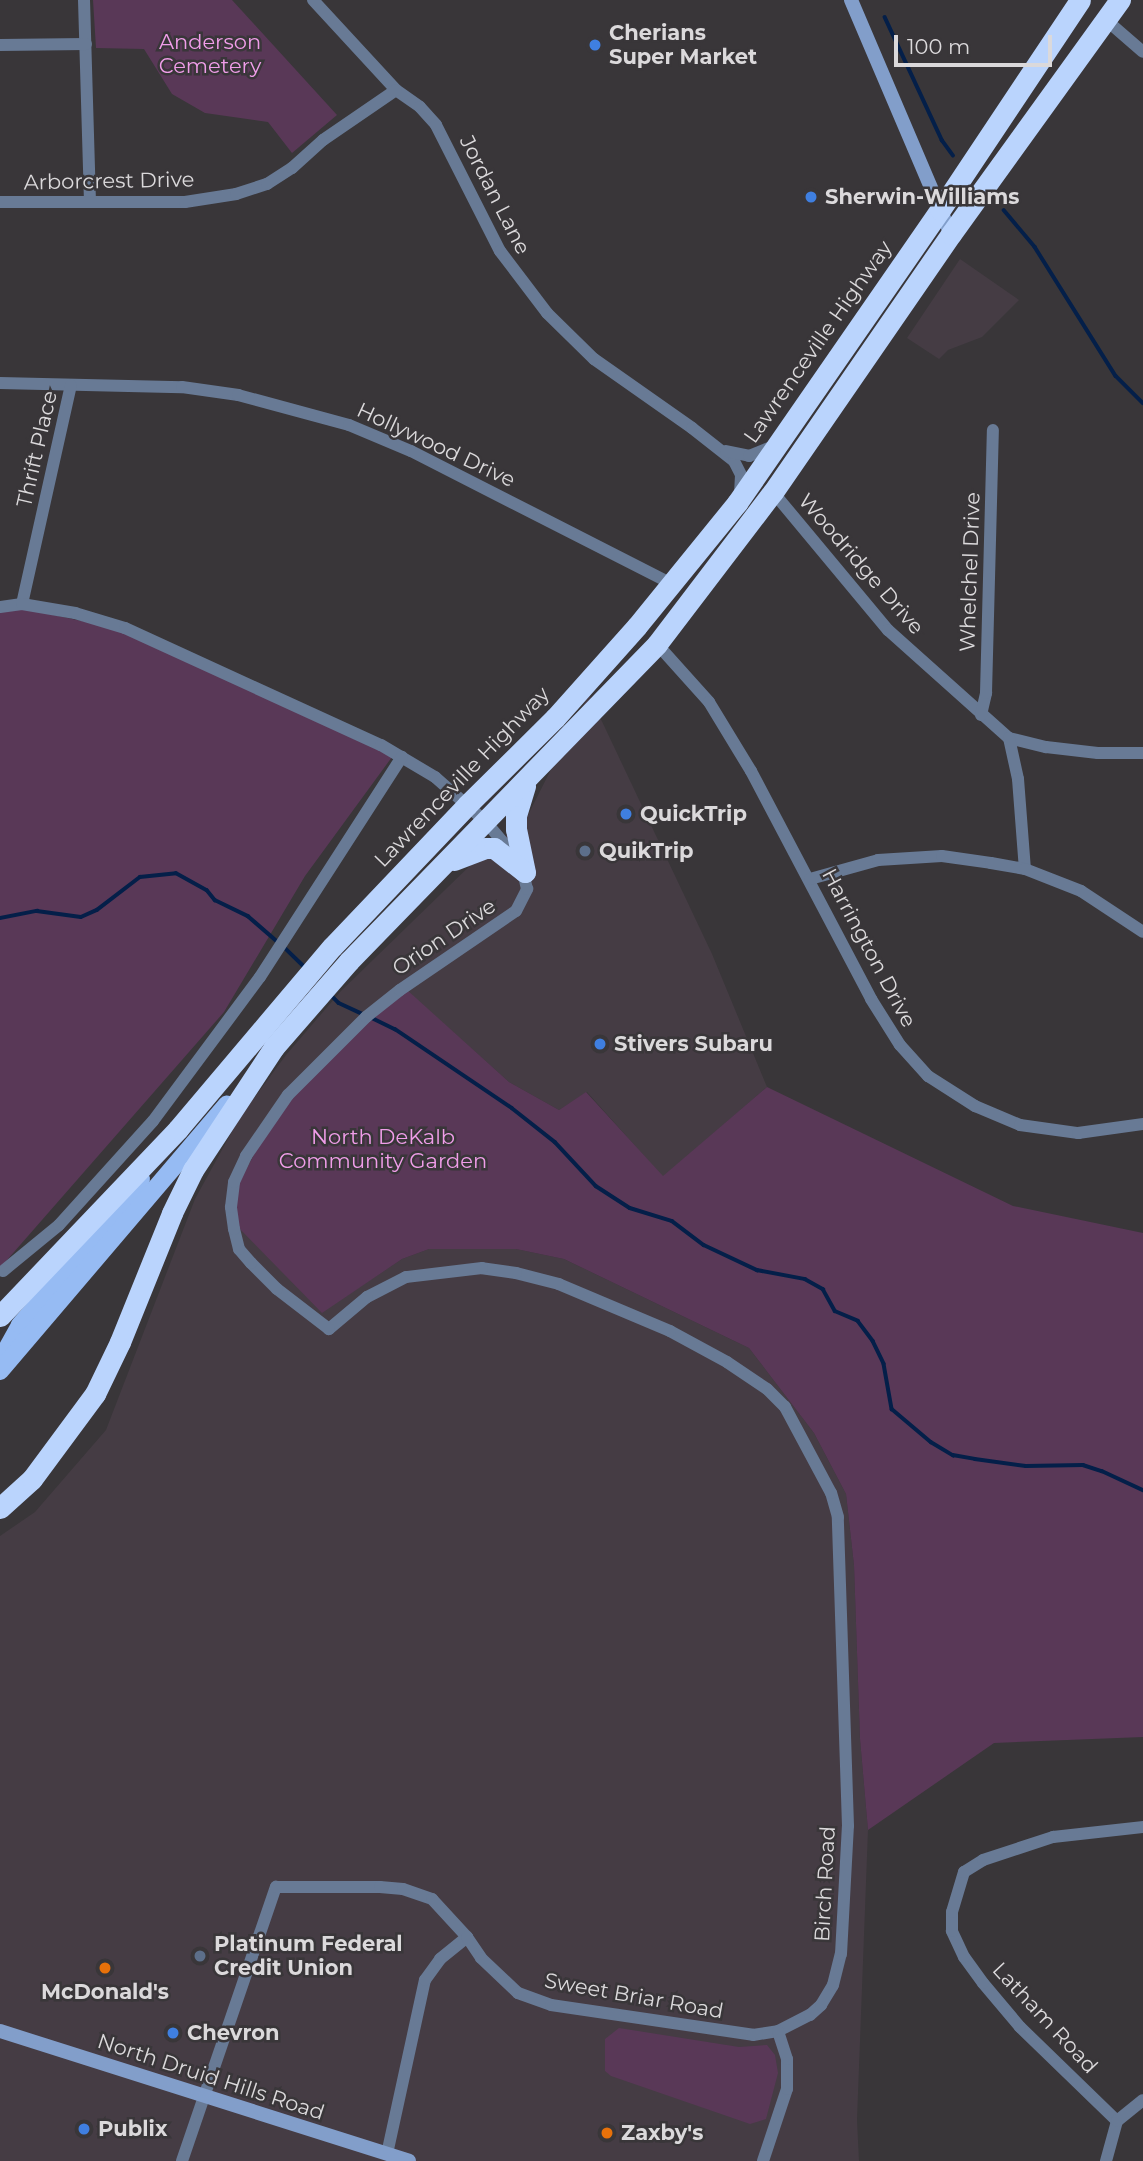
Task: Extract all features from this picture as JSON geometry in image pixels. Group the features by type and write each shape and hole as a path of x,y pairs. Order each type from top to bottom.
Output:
{"highway":[{"path":"0,1508 32,1479 95,1394 193,1170 274,1047 311,1008 349,961 657,644 773,492 951,234 1002,167 1120,0"},
{"name":"Lawrenceville Highway","path":"178,1129 332,947 467,805 555,718 672,584 737,503 940,210 1074,6"},
{"path":"525,872 517,841 516,817 527,780"},
{"path":"446,863 473,851 494,848 525,872"},
{"path":"0,1316 178,1129"}],"main road":[{"path":"852,0 951,234"},
{"path":"0,1371 274,1047"},
{"name":"Lawrenceville Highway","path":"0,1362 20,1325 113,1218 178,1129"},
{"name":"North Druid Hills Road","path":"0,2031 409,2161"}],"street":[{"path":"84,0 90,202"},
{"name":"Jordan Lane","path":"313,0 396,90 420,107 443,135 500,251 547,313 594,359 719,448 740,469 742,483 737,503"},
{"path":"1105,19 1143,52"},
{"path":"0,45 86,44"},
{"name":"Arborcrest Drive","path":"0,202 185,202 236,194 267,184 396,90"},
{"name":"Hollywood Drive","path":"0,383 182,387 227,393 349,425 411,451 672,584"},
{"name":"Thrift Place","path":"22,604 71,385"},
{"name":"Whelchel Drive","path":"981,715 986,693 993,430"},
{"name":"Jordan Lane","path":"719,448 754,456 781,438"},
{"name":"Woodridge Drive","path":"773,492 888,630 1009,738 1046,747 1098,754 1143,754"},
{"path":"0,607 22,604 75,613 125,628 402,757 435,778 486,822 525,872"},
{"name":"Harrington Drive","path":"657,644 709,702 751,771 810,879 871,999 900,1045 928,1076 975,1106 1020,1125 1078,1133 1143,1124"},
{"path":"1009,738 1018,779 1025,869"},
{"path":"3,1271 59,1225 153,1121 260,977 402,757"},
{"path":"810,879 878,860 942,856 1025,869 1081,891 1143,932"},
{"name":"Orion Drive","path":"329,1329 277,1289 239,1249 231,1207 234,1182 246,1156 288,1096 341,1040 400,990 516,911 527,889 525,872"},
{"name":"Birch Road","path":"329,1329 367,1297 406,1277 482,1268 559,1284 670,1331 727,1362 767,1389 785,1407 831,1493 838,1517 848,1826 841,1954 833,1985 821,2005 778,2031"},
{"name":"Latham Road","path":"1117,2121 1020,2027 983,1983 964,1957 951,1931 952,1912 964,1872 983,1860 1053,1838 1143,1827"},
{"name":"Sweet Briar Road","path":"204,2098 276,1887 403,1889 432,1899 467,1937 481,1958 518,1993 551,2005 707,2030 753,2035 778,2031"},
{"path":"387,2154 425,1980 440,1959 467,1937"},
{"path":"763,2161 787,2089 787,2059 778,2031"},
{"path":"182,2161 204,2098"},
{"path":"1106,2161 1117,2121 1143,2100"}],"shaded area":[{"path":"960,259 1019,300 982,337 948,350 939,359 907,338"},
{"path":"589,694 712,954 767,1087 663,1177 587,1092 559,1110 509,1082 405,989 322,1312 402,1259 429,1249 516,1249 564,1259 749,1348 814,1433 846,1494 854,1565 860,1739 868,1830 857,2120 859,2161 0,2161 0,1536 35,1512 106,1430 195,1199 240,1117 286,1055 341,991 483,853 525,821"}],"green space":[{"name":"Anderson Cemetery","path":"93,0 232,0 337,115 292,153 268,122 205,113 172,94 144,49 96,48"},
{"path":"0,609 25,609 143,634 392,757 305,876 224,1012 0,1268"},
{"name":"North DeKalb Community Garden","path":"406,989 509,1082 559,1110 586,1092 663,1176 767,1087 1013,1206 1143,1233 1143,1737 994,1743 868,1830 860,1739 854,1565 846,1494 814,1433 749,1348 564,1259 516,1249 429,1249 402,1259 322,1313 237,1226 236,1189 267,1130 307,1081 365,1023"},
{"path":"619,2028 739,2047 767,2045 775,2055 778,2073 766,2119 750,2124 611,2076 605,2071 605,2039"}],"waterway":[{"path":"885,17 942,140 953,155"},
{"path":"1004,210 1035,247 1116,376 1143,403"},
{"path":"0,918 37,911 81,917 97,910 140,877 176,873 207,890 215,900 248,916 278,942"},
{"path":"284,947 304,966"},
{"path":"331,995 339,1003 363,1014"},
{"path":"370,1017 395,1029 512,1108 555,1142 596,1186 630,1208 672,1221 704,1245 757,1270 805,1279 823,1289 835,1311 858,1321 873,1341 884,1364 892,1409 931,1442 953,1455 975,1459 1026,1466 1083,1465 1143,1490"}],"place":[{"name":"Cherians Super Market","path":"595,45"},
{"name":"Sherwin-Williams","path":"811,197"},
{"name":"QuickTrip","path":"626,814"},
{"name":"QuikTrip","path":"585,851"},
{"name":"Stivers Subaru","path":"600,1044"},
{"name":"Platinum Federal Credit Union","path":"200,1956"},
{"name":"McDonald's","path":"105,1968"},
{"name":"Chevron","path":"173,2033"},
{"name":"Publix","path":"84,2129"},
{"name":"Zaxby's","path":"607,2133"}]}
